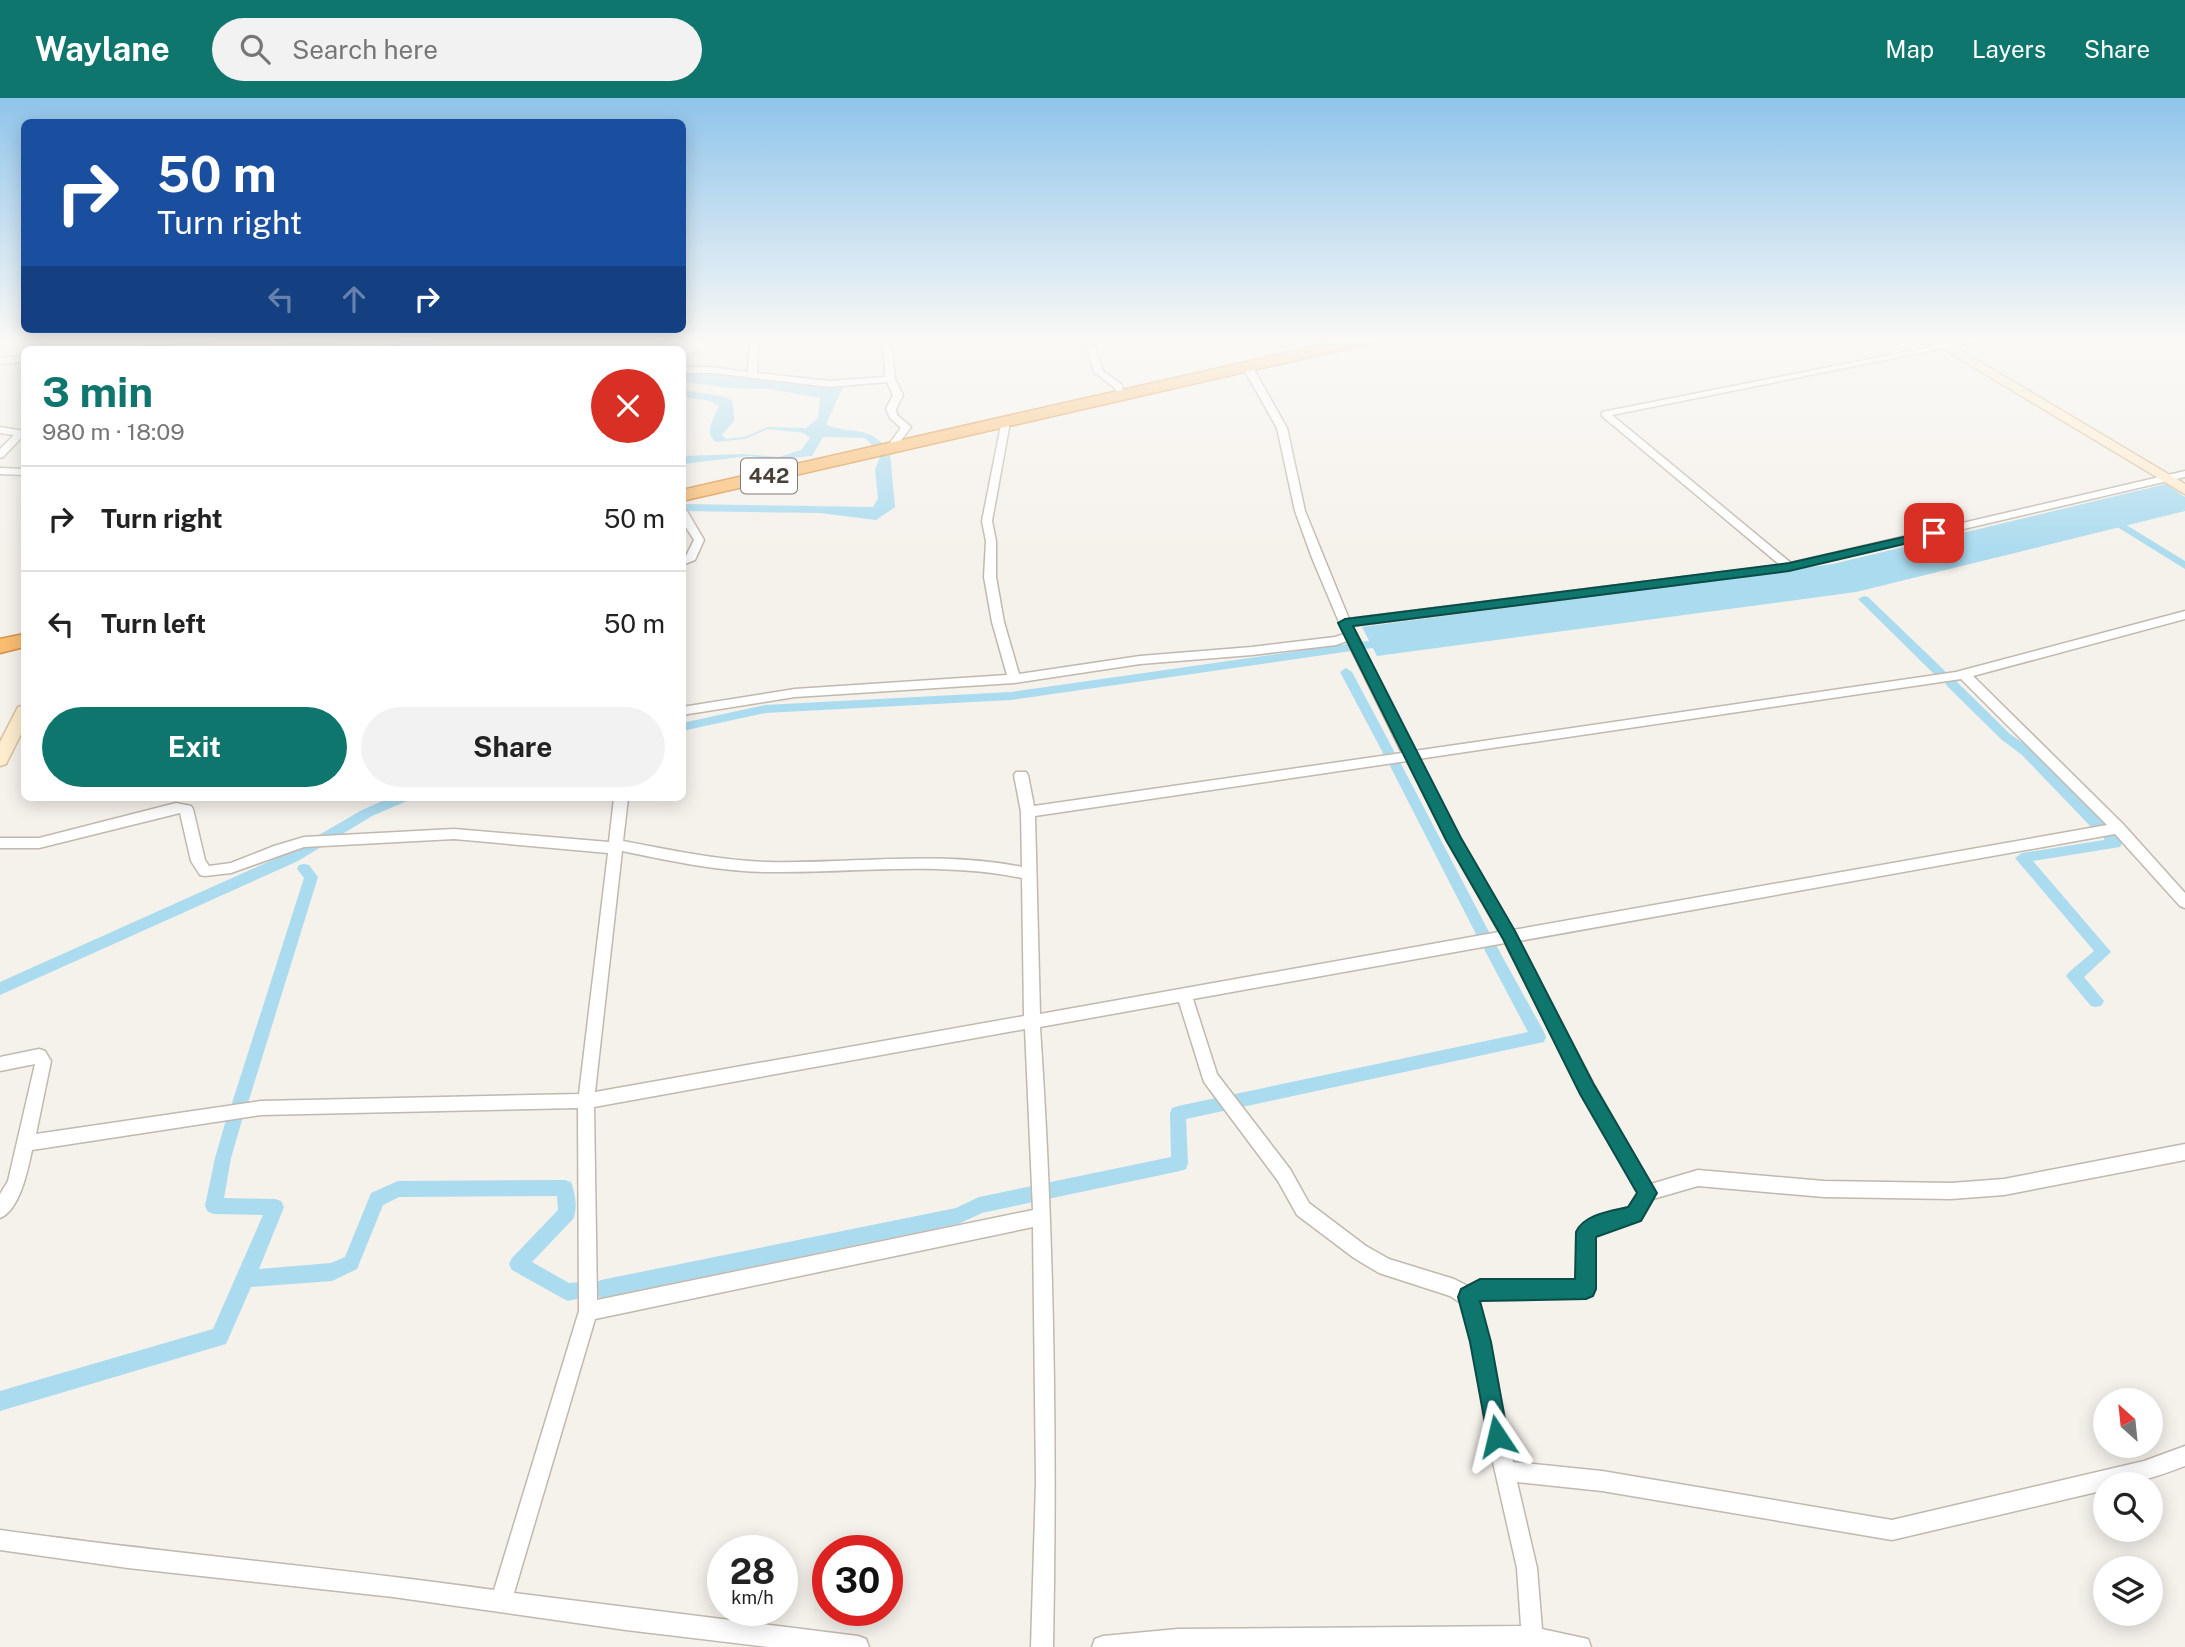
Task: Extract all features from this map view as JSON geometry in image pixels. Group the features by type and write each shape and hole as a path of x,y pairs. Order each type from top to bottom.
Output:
{"highway":[{"name":"442","path":"686,495 1055,410"},
{"path":"0,646 21,642"}],"street":[{"path":"892,410 906,427 893,448"},
{"path":"1272,410 1282,428 1293,488 1318,562 1351,638 1454,840 1509,936 1587,1088 1647,1193"},
{"path":"1625,410 1605,414 1789,567"},
{"path":"2055,410 2178,482"},
{"path":"1005,422 987,521 991,541 990,577 998,622 1014,679"},
{"path":"0,430 21,433 0,455"},
{"path":"0,471 21,472"},
{"path":"1345,623 1789,567 2178,482"},
{"path":"686,518 699,540 691,558 686,560"},
{"path":"1028,812 1964,674 2185,615"},
{"path":"686,710 795,693 1014,679 1140,660 1252,651 1351,638"},
{"path":"1964,674 2118,828 2185,902"},
{"path":"0,760 21,717"},
{"path":"1021,775 1028,812 1032,1021 1041,1166 1046,1482 1042,1647"},
{"path":"501,1601 589,1311 586,1101 621,801"},
{"path":"0,843 39,843 179,803 186,809 198,862 205,870 225,872 288,845 304,842 454,834 615,846 713,863 768,867 944,861 990,864 1029,874"},
{"path":"27,1143 261,1108 586,1101 1509,936 1734,899 2118,828"},
{"path":"1184,994 1210,1077 1284,1175 1303,1209 1360,1252 1385,1267 1454,1288 1468,1297 1481,1342 1497,1436 1527,1568 1532,1642"},
{"path":"0,1064 39,1056 43,1061 39,1093 16,1184 0,1210"},
{"path":"1468,1297 1480,1289 1586,1289 1586,1232 1597,1225 1634,1214 1647,1193 1698,1178 1824,1189 1951,1191 2004,1187 2185,1152"},
{"path":"589,1311 1041,1211"},
{"path":"1506,1471 1602,1481 1892,1530 2144,1471 2185,1457"},
{"path":"0,1540 128,1558 393,1586 626,1619 858,1647"},
{"path":"1103,1647 1178,1640 1532,1642 1580,1647"}],"water":[{"path":"717,410 733,410 734,421 722,435 726,439 744,437 768,427 806,428 818,418 819,410 832,410 826,424 867,433 890,452 895,507 876,520 820,513 686,511 686,504 873,507 878,498 875,470 881,454 865,438 823,437 812,456 771,460 750,456 686,464 686,456 744,454 779,457 801,450 810,438 804,433 768,429 745,439 716,442 710,430"},
{"path":"2166,484 2185,497 2185,511 1856,592 1377,656 1362,627 1833,564"}],"waterway":[{"path":"2110,518 2185,566"},
{"path":"1864,599 1940,673"},
{"path":"686,726 765,709 1011,696 1389,642"},
{"path":"1346,672 1388,751"},
{"path":"1951,683 2006,737 2027,752 2099,826"},
{"path":"1395,764 1483,934"},
{"path":"0,989 293,857 367,813 395,801"},
{"path":"2096,1001 2074,976 2104,952 2022,858 2115,843 2109,837"},
{"path":"240,1103 311,877 304,869"},
{"path":"601,1289 958,1216 979,1205 1180,1163 1178,1113 1538,1037 1491,949"},
{"path":"234,1120 223,1158 214,1206 275,1207 246,1279"},
{"path":"246,1279 332,1272 351,1263 377,1199 398,1189 565,1188 567,1213 518,1264 568,1292 579,1291"},
{"path":"0,1401 219,1337 246,1279"}],"route":[{"path":"1497,1436 1481,1342 1468,1297 1480,1289 1586,1289 1586,1232 1597,1225 1634,1214 1647,1193 1587,1088 1509,936 1454,840 1363,665 1345,623 1789,567 1934,533"}]}
